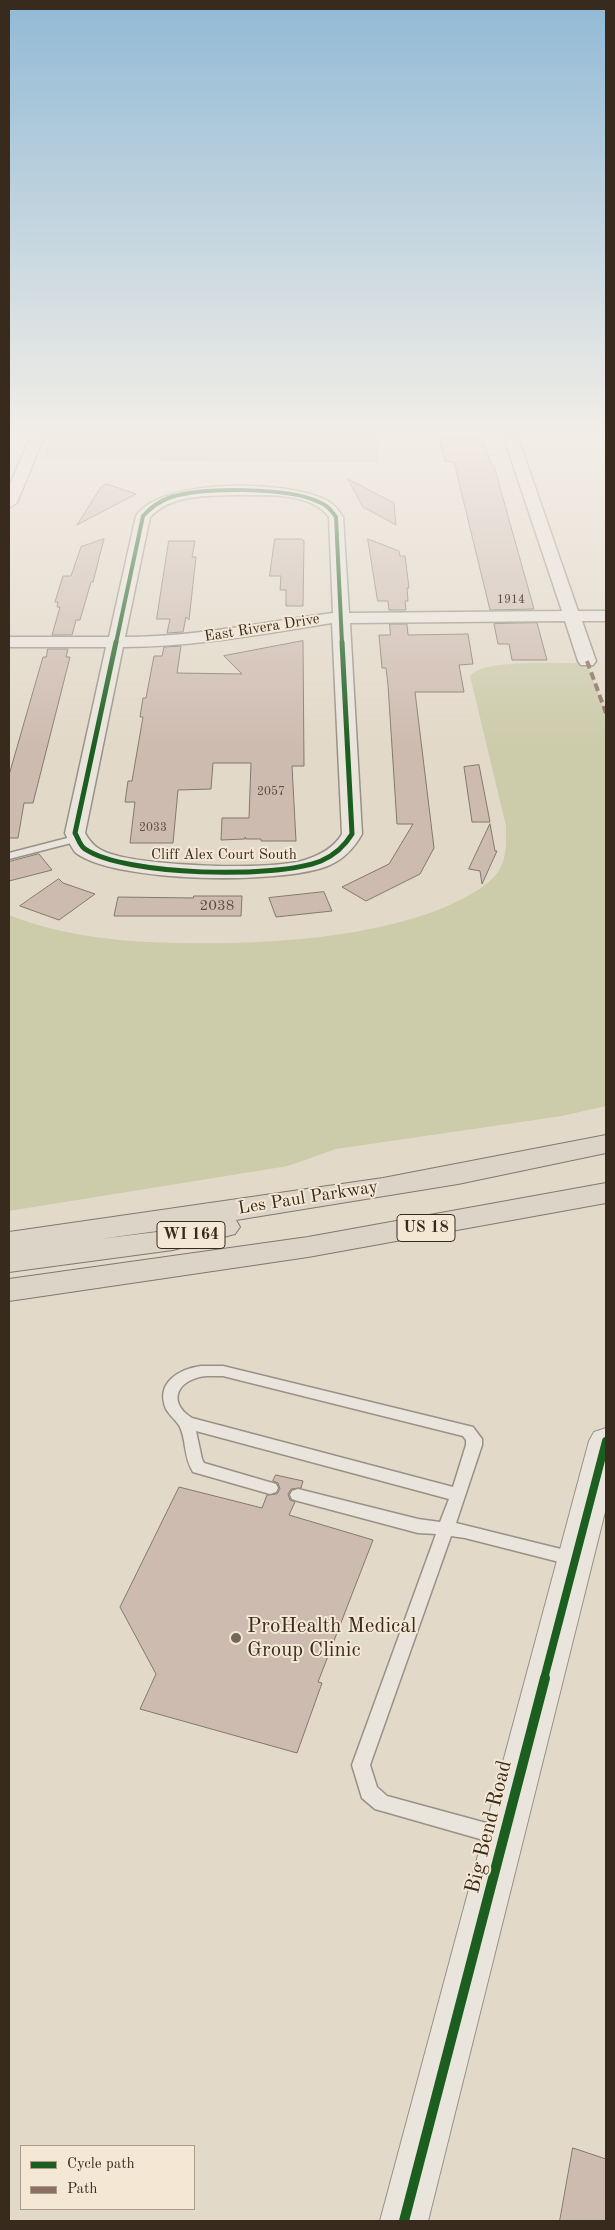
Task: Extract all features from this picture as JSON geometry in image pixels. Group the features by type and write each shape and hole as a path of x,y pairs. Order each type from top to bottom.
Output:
{"main road":[{"name":"Les Paul Parkway","path":"17,1239 369,1189 523,1163 606,1144"},
{"name":"WI 164","path":"9,1262 173,1240 369,1189"},
{"name":"US 18","path":"9,1290 262,1256 473,1219 606,1193"}],"street":[{"name":"Cliff Alex Court South","path":"115,643 138,539"},
{"name":"Cliff Alex Court South","path":"75,839 96,856 128,866 252,870 302,868 325,859 348,844 352,834 338,539"},
{"path":"546,539 586,661"},
{"name":"East Rivera Drive","path":"9,642 115,643 192,639 341,618 606,616"},
{"path":"75,839 77,819 115,643"},
{"name":"Big Bend Road","path":"404,2221 606,1441"}],"lane":[{"path":"9,856 75,839"},
{"path":"458,1495 186,1422 177,1416 173,1408 171,1395 175,1382 191,1373 215,1370 468,1431 474,1439 458,1495 361,1765 363,1778 369,1792 382,1803 503,1837"},
{"path":"186,1422 194,1460 199,1468 270,1488"},
{"path":"298,1495 418,1526 466,1531 575,1559"}],"green space":[{"path":"587,663 606,713 606,1106 562,1116 336,1149 288,1166 9,1211 9,915 49,928 91,936 119,940 203,943 300,939 348,933 394,924 435,911 471,894 488,883 501,867 505,852 506,826 470,676 478,670 507,664"}],"building":[{"path":"104,539 93,582 91,582 80,620 76,620 72,635 52,635 60,607 57,607 58,602 55,602 63,576 71,576 81,547"},
{"path":"275,539 302,539 304,541 303,606 286,606 286,590 280,590 281,576 270,576"},
{"path":"368,539 399,551 400,556 405,556 409,588 407,588 408,601 405,601 406,610 389,610 388,601 378,601"},
{"path":"473,539 514,539 534,609 490,610"},
{"path":"169,541 195,541 192,557 196,557 189,620 186,617 183,632 167,633 170,619 157,619"},
{"path":"537,623 547,660 512,660 509,644 498,644 494,624"},
{"path":"390,624 407,624 408,635 468,634 473,664 459,665 464,692 415,692 434,848 420,874 366,901 342,887 389,864 413,824 397,824 388,685 386,668 382,668 379,635 390,635"},
{"path":"303,641 304,766 292,766 296,841 261,841 261,839 246,839 245,837 245,839 221,840 222,818 249,818 251,763 213,763 211,789 178,790 173,843 130,843 135,802 125,802 128,781 132,781 143,717 140,717 143,698 146,698 154,656 162,656 164,647 181,646 177,673 242,674 224,656"},
{"path":"48,649 68,649 66,657 70,657 33,803 24,803 18,838 9,838 9,775 43,657 46,657"},
{"path":"479,765 490,822 472,822 464,767"},
{"path":"490,824 495,851 497,851 482,884 480,871 469,869"},
{"path":"39,854 52,870 9,881 9,862"},
{"path":"59,879 63,883 95,894 59,920 20,906"},
{"path":"324,892 332,911 276,917 269,898"},
{"path":"194,896 242,896 241,916 114,916 118,897 193,898"},
{"name":"ProHealth Medical Group Clinic","path":"276,1475 303,1481 301,1488 291,1489 288,1494 290,1500 295,1502 289,1515 373,1540 318,1682 322,1683 297,1753 140,1709 156,1674 120,1607 179,1487 262,1508 267,1495 277,1494 280,1489 278,1483 273,1481"},
{"path":"573,2148 606,2159 606,2221 560,2221"}],"marked path":[{"path":"587,661 606,713"}],"cycle path":[{"path":"138,539 75,833 82,848 103,858 131,865 166,869 235,871 281,870 322,861 340,850 352,834 337,539"},
{"path":"404,2221 606,1441"}],"place":[{"name":"ProHealth Medical Group Clinic","path":"236,1638"}]}
